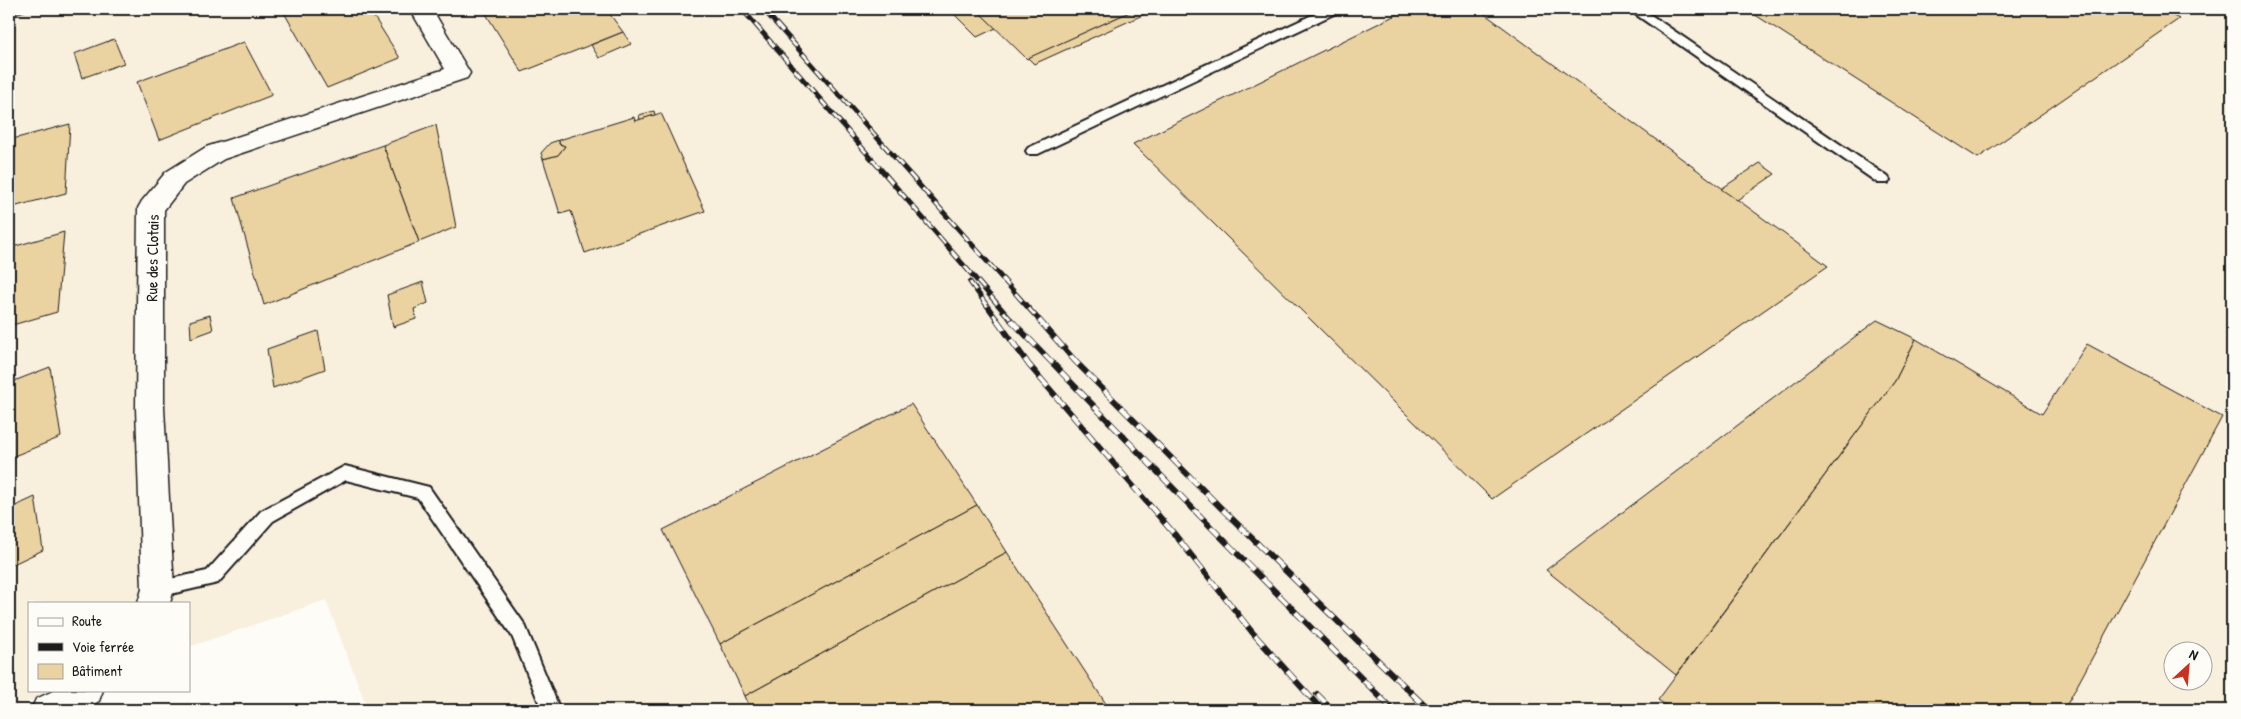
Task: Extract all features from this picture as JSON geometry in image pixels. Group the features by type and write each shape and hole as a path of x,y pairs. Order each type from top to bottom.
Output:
{"street":[{"name":"Rue des Clotais","path":"156,596 150,408 152,208 176,178 215,153 459,73 420,9"},
{"path":"48,710 81,696 85,692"}],"lane":[{"path":"1033,151 1334,9"},
{"path":"1634,9 1882,180"},
{"path":"156,596 212,578 267,516 345,474 423,492 519,631 551,710"}],"shaded area":[{"path":"9,9 2232,9 2232,710 368,710 326,600 190,647 190,602 28,602 28,692 56,692 9,708"}],"building":[{"path":"9,9 31,9 9,16"},
{"path":"282,9 369,9 400,58 327,88"},
{"path":"483,9 606,9 623,32 522,72"},
{"path":"949,9 976,9 996,28 977,37"},
{"path":"976,9 1136,9 1027,59"},
{"path":"1136,9 1156,9 1034,64 1028,58"},
{"path":"1408,9 1478,9 1828,266 1492,499 1133,144"},
{"path":"1746,9 2160,9 2179,19 1978,158"},
{"path":"623,32 631,44 599,58 591,45"},
{"path":"114,39 124,63 82,78 74,54"},
{"path":"244,42 272,95 159,140 137,82"},
{"path":"654,111 655,115 640,120 639,115"},
{"path":"661,113 705,211 585,253 571,211 560,214 543,159 558,155 565,146 559,144 559,140 634,117 635,121"},
{"path":"70,124 66,193 9,208 9,140"},
{"path":"436,125 456,227 419,242 383,145"},
{"path":"559,140 559,144 565,146 558,155 543,159 541,153 550,143"},
{"path":"383,145 419,242 264,305 234,198"},
{"path":"1760,163 1775,174 1737,200 1721,189"},
{"path":"64,232 57,312 9,326 9,248"},
{"path":"423,282 428,303 414,309 416,319 393,327 387,295"},
{"path":"210,315 213,330 191,338 190,321"},
{"path":"1877,320 1916,339 1895,381 1676,675 1546,570"},
{"path":"318,331 325,369 273,388 267,349"},
{"path":"1916,339 2042,414 2087,344 2222,417 2064,710 1673,710 1658,700 1895,381"},
{"path":"50,367 61,437 9,458 9,383"},
{"path":"911,404 977,505 720,644 663,530"},
{"path":"35,497 43,550 9,566 9,509"},
{"path":"977,505 1007,552 745,696 720,644"},
{"path":"1007,552 1110,710 751,710 745,696"}],"railway":[{"path":"742,9 1012,321"},
{"path":"763,9 1040,321"},
{"path":"970,282 998,321"},
{"path":"997,320 1029,365 1176,536 1252,632 1322,710"},
{"path":"1011,320 1202,518 1393,710"},
{"path":"1039,320 1076,362 1220,507 1429,710"},
{"path":"1317,694 1333,710"}]}
